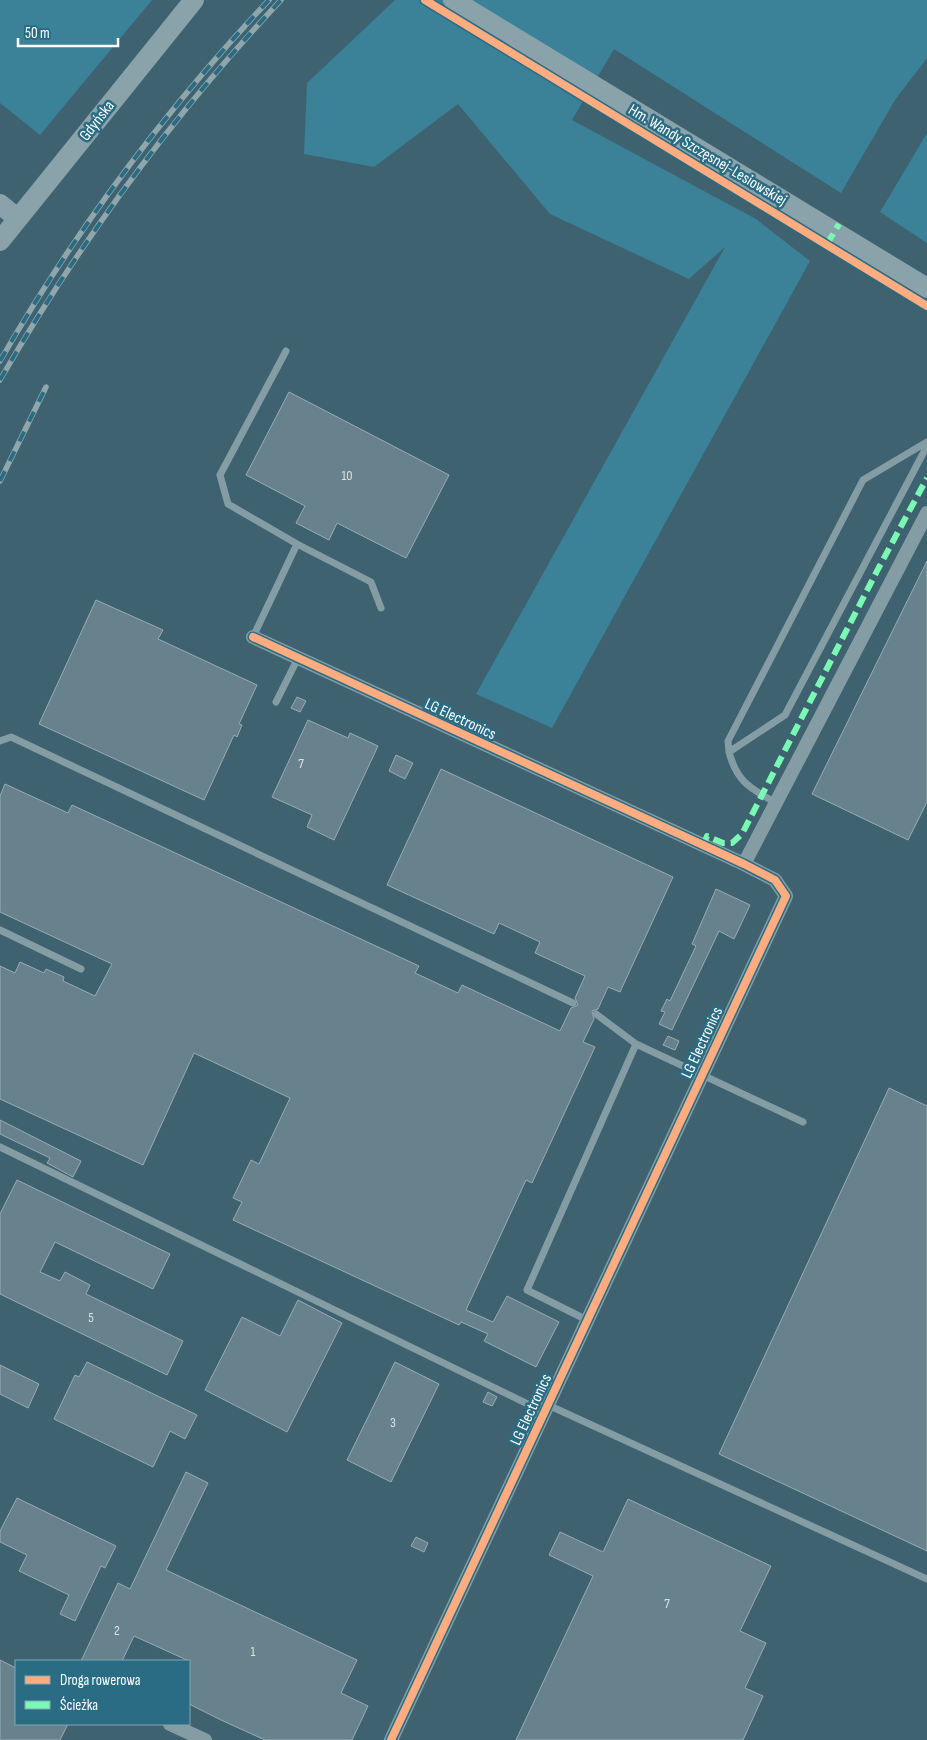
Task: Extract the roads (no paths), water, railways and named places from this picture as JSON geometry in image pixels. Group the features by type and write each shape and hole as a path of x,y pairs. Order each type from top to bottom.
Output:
{"street":[{"name":"Gdyńska","path":"0,241 194,0"},
{"name":"Hm. Wandy Szczęsnej-Lesiowskiej","path":"452,0 927,288"},
{"path":"0,204 17,218"},
{"path":"744,864 927,512"},
{"name":"LG Electronics","path":"253,637 744,864 775,880 786,896 391,1740"},
{"path":"172,1725 204,1740"}],"lane":[{"path":"286,351 220,475 228,504 297,544 371,582 381,608"},
{"path":"776,803 748,787 734,771 728,741 863,480 927,442"},
{"path":"729,752 785,715 927,446"},
{"path":"253,637 297,544"},
{"path":"276,702 298,658"},
{"path":"0,741 11,737 573,1003"},
{"path":"0,930 81,969"},
{"path":"596,1014 636,1044 803,1122"},
{"path":"587,1320 527,1290 636,1044"},
{"path":"0,1147 546,1408 927,1579"}],"railway":[{"path":"0,361 59,265 124,173 194,84 269,0"},
{"path":"0,380 62,279 130,182 203,89 281,0"},
{"path":"0,481 46,387"}]}
